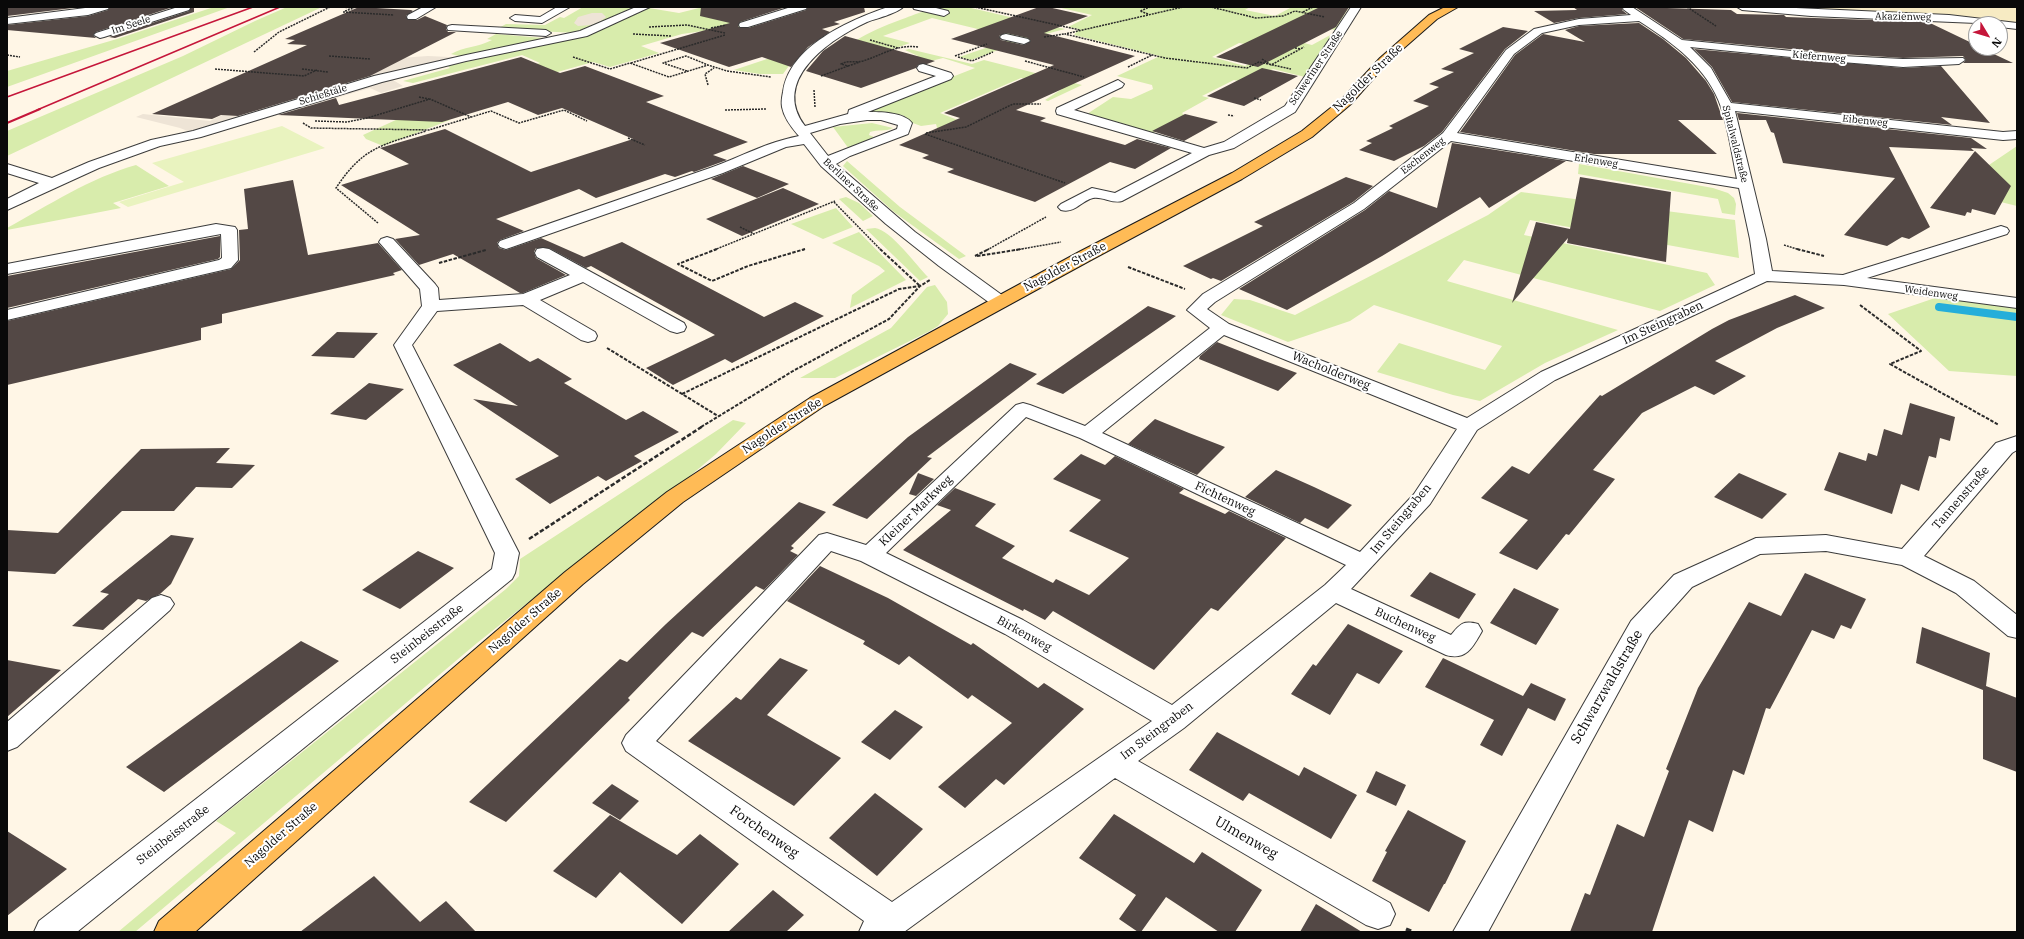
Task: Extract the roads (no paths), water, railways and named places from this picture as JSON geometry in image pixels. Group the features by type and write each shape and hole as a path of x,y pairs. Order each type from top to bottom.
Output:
{"main road":[{"name":"Nagolder Straße","path":"171,932 574,578 675,498 817,402 1000,302 1237,176 1307,134 1347,101 1384,60 1411,36 1433,17 1452,7"}],"street":[{"path":"7,28 35,7"},
{"path":"7,21 88,12 104,7"},
{"name":"Im Seele","path":"100,35 183,7"},
{"path":"412,17 431,7"},
{"path":"502,17 542,20 565,7"},
{"name":"Schießtäle","path":"7,205 94,165 156,143 234,123 372,81 531,44 582,34 645,7"},
{"path":"744,25 802,7"},
{"name":"Berliner Straße","path":"898,7 881,12 841,32 818,46 801,61 792,78 789,89 788,106 796,124 826,162 886,218 951,268 1000,302"},
{"path":"918,7 944,13"},
{"name":"Schweriner Straße","path":"1066,207 1092,193 1117,198 1204,152 1229,145 1290,109 1356,7"},
{"name":"Spitalwaldstraße","path":"1626,7 1638,18 1679,43 1707,71 1727,106 1758,239 1764,276"},
{"name":"Akazienweg","path":"1742,7 1824,14 1964,18 2017,26"},
{"path":"867,9 881,12"},
{"name":"Eschenweg","path":"1203,304 1359,206 1448,136 1481,89 1510,52 1538,31 1579,22 1638,18"},
{"path":"452,28 575,35"},
{"path":"1006,37 1024,41"},
{"name":"Kiefernweg","path":"1679,43 1842,60 1903,63 1959,60"},
{"path":"848,118 850,114 946,76 923,68"},
{"path":"1118,84 1062,111 1204,152"},
{"path":"889,87 905,92"},
{"name":"Eibenweg","path":"1727,106 2003,136 2017,135"},
{"path":"506,244 718,170 804,135 822,124 848,118 875,116 897,118 905,123 903,131 845,153 826,162"},
{"name":"Erlenweg","path":"1448,136 1745,185"},
{"path":"7,168 53,183"},
{"path":"7,269 216,229 229,230 230,260 225,264 7,315"},
{"name":"Im Steingraben","path":"884,926 1174,720 1334,591 1363,563 1422,499 1469,426 1548,376 1764,276 1844,280 2002,231"},
{"path":"387,242 429,288 431,306 526,299 584,276"},
{"path":"543,253 677,327"},
{"name":"Weidenweg","path":"1844,280 2017,304"},
{"path":"526,299 588,336"},
{"name":"Wacholderweg","path":"1203,304 1222,328 1469,426"},
{"name":"Steinbeisstraße","path":"51,932 503,573 507,553 403,346 431,306"},
{"path":"1087,434 1222,328"},
{"name":"Kleiner Markweg","path":"636,743 827,541 870,555 1023,408 1087,434"},
{"name":"Fichtenweg","path":"1087,434 1363,563"},
{"name":"Tannenstraße","path":"1908,558 2004,448 2010,434"},
{"name":"Schwarzwaldstraße","path":"1470,932 1640,628 1683,581 1756,546 1826,544 1908,558 1965,587 2017,629"},
{"name":"Birkenweg","path":"870,555 1014,627 1174,720"},
{"name":"Buchenweg","path":"1334,591 1455,648 1469,631"},
{"path":"7,739 161,604"},
{"name":"Forchenweg","path":"636,743 884,926"},
{"name":"Ulmenweg","path":"1115,763 1378,914"}],"waterway":[{"path":"1939,307 2017,317"}],"railway":[{"path":"7,97 253,7"},
{"path":"37,110 280,7"},
{"path":"7,123 40,109"}]}
